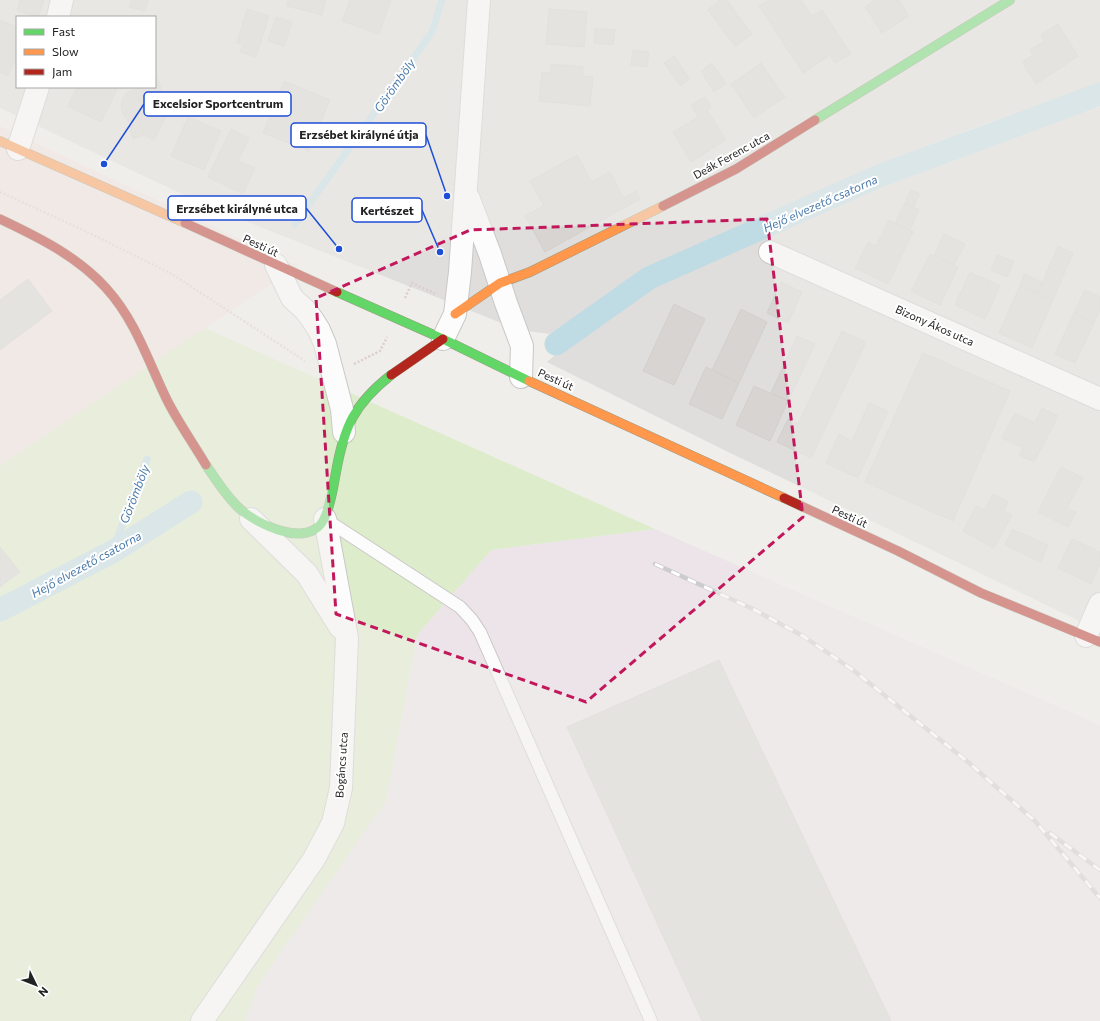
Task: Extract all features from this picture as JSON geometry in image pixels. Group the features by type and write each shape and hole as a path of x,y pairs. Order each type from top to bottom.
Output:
{"street":[{"path":"58,16 62,0"},
{"path":"247,515 268,526 288,533 304,534 313,530 325,519 344,432 357,409 370,394 406,364 443,340 455,314 460,272 479,0"},
{"name":"Deák Ferenc utca","path":"455,314 500,283 530,272 736,169 1010,0"},
{"path":"9,145 38,88"},
{"name":"Pesti út","path":"9,145 396,318 898,552 981,593 1093,639"},
{"path":"466,191 522,346 521,377"},
{"path":"0,219 44,240 70,256 108,290 119,302 131,321 173,412 222,490 308,574 347,638"},
{"name":"Bizony Ákos utca","path":"770,252 1100,399"},
{"path":"276,265 292,298 305,310 320,330 342,409 344,432"},
{"name":"Bogáncs utca","path":"202,1021 314,859 333,824 341,788 347,638 325,519"},
{"path":"1093,639 1100,604"}],"lane":[{"path":"325,519 460,608 472,620 480,632 651,1021"}],"path":[{"path":"0,192 83,230 172,274 316,368 333,376 380,351 412,283"}],"highlighted area":[{"path":"767,219 803,517 586,702 336,614 316,298 470,230"}],"shaded area":[{"path":"0,0 1100,0 1100,83 974,128 871,168 646,272 550,334 519,330 205,205 0,108"},
{"path":"1100,107 1100,631 728,452 547,362 563,348 656,283 832,204 1061,119"},
{"path":"0,126 298,266 0,466"},
{"path":"655,529 1100,725 1100,1021 245,1021 258,985 386,801 417,635 490,550"}],"green space":[{"path":"205,328 655,529 491,550 417,635 386,801 258,985 245,1021 0,1021 0,466"}],"building":[{"path":"20,0 44,0 38,16 17,11"},
{"path":"131,0 148,0 145,11 129,7"},
{"path":"288,0 326,0 322,15 287,6"},
{"path":"350,0 391,0 379,34 342,21"},
{"path":"720,0 727,0 752,34 735,46 708,10"},
{"path":"769,0 801,0 812,16 822,10 851,54 835,63 830,55 803,73 759,6"},
{"path":"875,0 899,0 909,16 882,33 865,7"},
{"path":"247,9 269,16 256,57 240,52 243,45 237,43"},
{"path":"549,9 587,12 584,47 546,44"},
{"path":"276,17 292,22 284,46 268,41"},
{"path":"0,20 16,27 16,57 8,76 0,72"},
{"path":"1058,24 1078,56 1036,84 1022,62 1033,55 1030,50 1044,41 1041,35"},
{"path":"595,28 615,30 613,45 594,43"},
{"path":"633,50 649,52 647,67 631,65"},
{"path":"674,56 690,79 681,86 664,63"},
{"path":"712,63 726,84 714,92 701,71"},
{"path":"761,63 785,97 754,118 731,84"},
{"path":"551,64 583,67 583,76 593,77 590,106 539,101 542,72 550,73"},
{"path":"158,79 168,112 154,140 144,135 140,124 142,108 136,89 156,88 156,80"},
{"path":"284,81 330,100 309,151 263,133"},
{"path":"77,88 118,88 101,122 68,106"},
{"path":"136,89 142,108 140,124 128,121 123,114 121,106 123,98 128,92"},
{"path":"705,97 711,107 707,110 726,140 691,162 673,132 698,117 691,105"},
{"path":"188,117 221,131 204,170 171,156"},
{"path":"135,124 140,124 144,135 133,139 129,127"},
{"path":"231,129 249,138 238,161 255,168 243,194 208,177"},
{"path":"577,155 592,182 610,172 624,198 636,191 640,199 545,252 525,216 544,206 530,181"},
{"path":"911,190 920,194 913,208 905,203"},
{"path":"905,203 919,210 910,230 895,223"},
{"path":"889,220 913,232 888,284 855,268 868,242 876,246"},
{"path":"944,234 965,244 954,265 934,256"},
{"path":"1058,246 1073,253 1053,300 1038,293"},
{"path":"930,254 958,267 940,305 911,291"},
{"path":"997,255 1014,261 1007,277 991,270"},
{"path":"970,272 1000,286 985,319 955,305"},
{"path":"1024,274 1042,282 1038,293 1020,285"},
{"path":"28,279 52,311 0,350 0,300"},
{"path":"781,282 802,292 788,323 767,313"},
{"path":"1020,285 1053,300 1032,348 999,333"},
{"path":"1085,290 1100,297 1100,310 1094,323 1074,313"},
{"path":"674,304 705,319 674,385 643,371"},
{"path":"741,309 767,322 739,383 712,370"},
{"path":"1074,313 1094,323 1075,363 1055,354"},
{"path":"842,331 866,342 811,458 777,442 788,419 798,424"},
{"path":"797,336 815,344 788,401 771,393"},
{"path":"923,353 1010,391 953,521 865,482"},
{"path":"706,367 739,383 722,419 689,404"},
{"path":"754,386 788,401 770,441 736,425"},
{"path":"869,403 888,411 858,478 826,463 839,434 852,441"},
{"path":"1042,408 1058,416 1034,462 1019,455 1023,448 1002,438 1015,413 1035,423"},
{"path":"1061,467 1083,478 1067,508 1076,512 1068,527 1038,512"},
{"path":"993,494 1008,502 1004,511 1012,515 994,548 963,531 976,506 985,510"},
{"path":"1012,529 1048,545 1041,562 1005,545"},
{"path":"1072,539 1100,552 1100,564 1091,584 1058,568"},
{"path":"0,547 20,572 0,587"},
{"path":"719,660 891,1021 702,1021 567,727"}],"waterway":[{"name":"Görömböly","path":"295,224 432,32 442,0"},
{"name":"Hejő elvezető csatorna","path":"556,344 649,278 879,176 1100,94"},
{"name":"Görömböly","path":"112,552 147,459"},
{"name":"Hejő elvezető csatorna","path":"0,610 112,552 191,502"}],"railway":[{"path":"655,564 753,609 803,636 853,670 968,762 1035,821 1100,898"},
{"path":"1050,833 1100,870"}],"traffic: fast":[{"path":"815,120 1010,0"},
{"path":"337,292 443,339 529,381"},
{"path":"206,465 221,488 234,503 257,521 282,531 307,533 317,528 324,519 332,496 339,456 347,429 359,407 368,396 391,375"}],"traffic: slow":[{"path":"0,141 185,223"},
{"path":"455,314 500,283 530,272 663,206"},
{"path":"529,381 784,498"}],"traffic: jam":[{"path":"663,206 736,169 815,120"},
{"path":"0,219 43,240 70,257 83,266 106,288 126,314 141,342 171,408 206,465"},
{"path":"185,223 337,292"},
{"path":"391,375 443,339"},
{"path":"784,498 898,551 981,593 1100,642"}],"place":[{"name":"Excelsior Sportcentrum","path":"104,164"},
{"name":"Erzsébet királyné útja","path":"447,196"},
{"name":"Erzsébet királyné utca","path":"339,249"},
{"name":"Kertészet","path":"440,252"}]}
